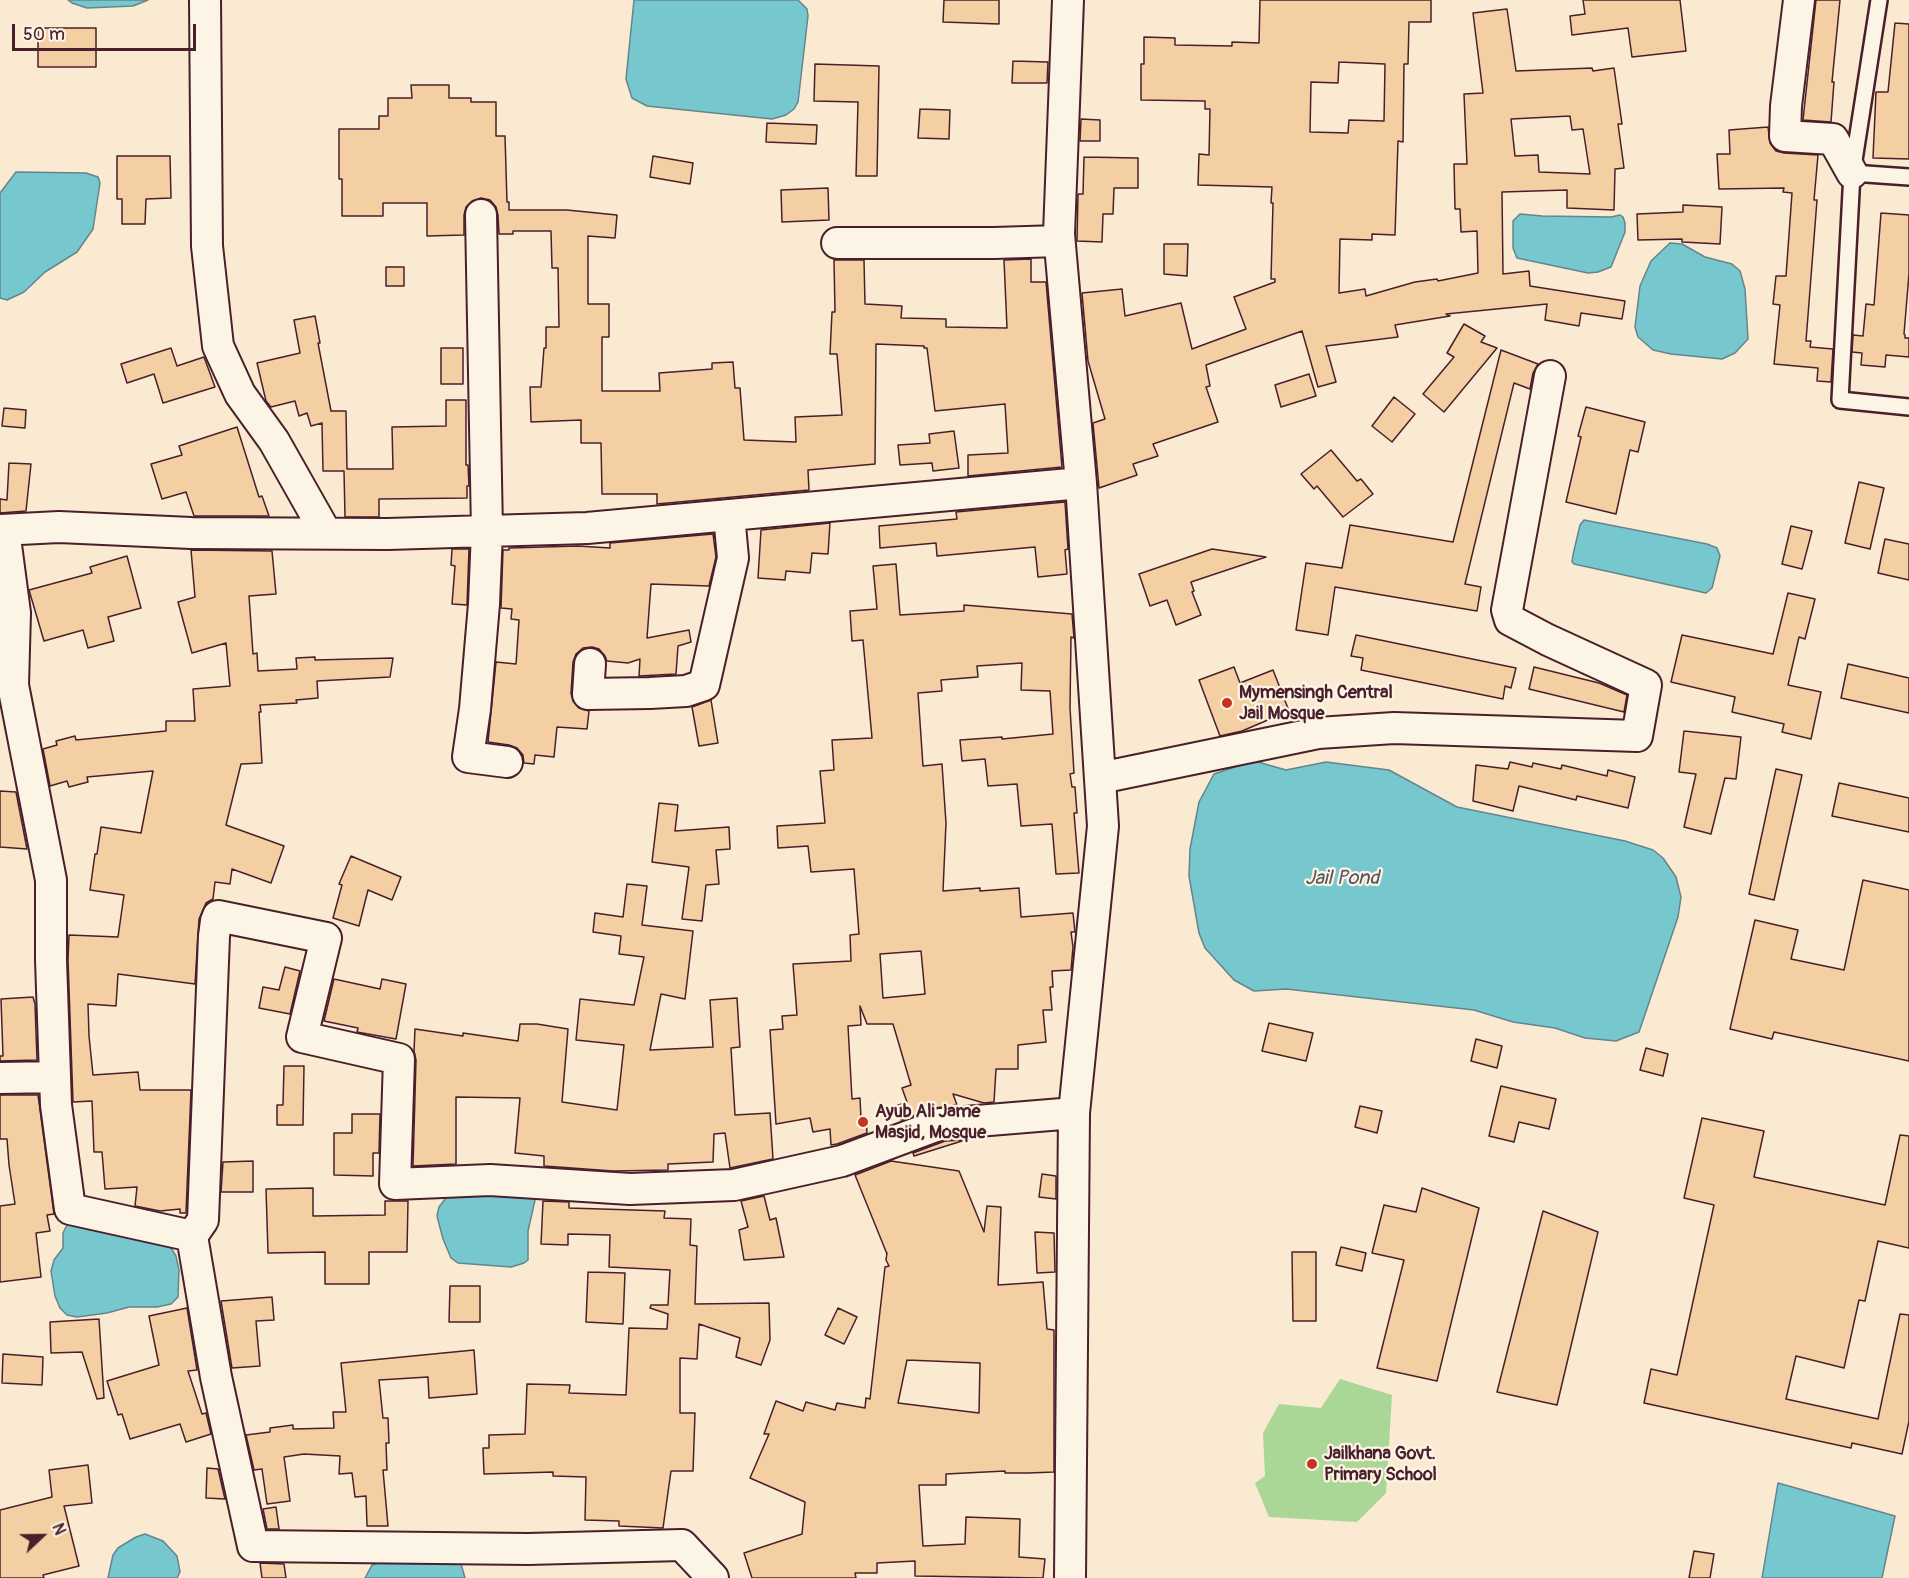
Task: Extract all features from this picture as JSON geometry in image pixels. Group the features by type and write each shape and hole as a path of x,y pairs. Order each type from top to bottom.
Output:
{"street":[{"path":"205,0 207,246 218,346 240,394 274,441 326,533"},
{"path":"1068,0 1059,241 1082,483 1103,826 1074,1113 1070,1578"},
{"path":"1799,0 1786,106 1785,136 1833,139 1852,173"},
{"path":"481,215 487,531 484,604 475,709 468,757 507,762"},
{"path":"837,243 1059,241"},
{"path":"1100,778 1318,733 1394,728 1637,736 1646,685 1510,620 1507,610 1550,376"},
{"path":"192,1236 70,1209 56,1105 51,880 14,685 15,613 2,530 59,526 191,533 326,533 587,528 1082,483"},
{"path":"590,664 588,694 686,691 704,685 734,558 729,516"},
{"path":"713,1578 682,1545 528,1549 253,1546 216,1377 192,1236 203,1220 214,936 218,916 326,938 302,1037 399,1059 394,1184 490,1180 630,1189 734,1185 842,1161 941,1124 1074,1113"},
{"path":"0,1078 55,1077"}],"lane":[{"path":"1879,0 1852,173 1840,400 1909,407"},
{"path":"1852,173 1909,177"}],"green space":[{"path":"1340,1379 1392,1395 1386,1493 1357,1522 1269,1517 1255,1483 1265,1476 1263,1433 1279,1404 1321,1408"}],"water":[{"path":"68,0 148,0 133,6 87,8"},
{"path":"634,0 798,0 807,9 808,16 798,102 794,109 786,115 772,119 647,106 632,98 626,79"},
{"path":"16,172 86,173 98,177 100,183 93,229 77,252 45,272 24,292 7,300 0,298 0,193"},
{"path":"1520,214 1611,217 1620,215 1625,223 1625,232 1611,267 1588,273 1517,258 1513,248 1513,221"},
{"path":"1670,243 1682,244 1705,257 1732,264 1740,271 1745,289 1748,339 1735,353 1722,359 1671,354 1653,350 1638,337 1635,327 1640,286 1651,261"},
{"path":"1584,520 1707,544 1717,548 1720,556 1712,588 1706,593 1574,564 1573,555 1580,525"},
{"name":"Jail Pond","path":"1250,762 1286,770 1326,762 1389,770 1457,807 1625,841 1653,850 1663,858 1676,877 1681,897 1678,917 1639,1032 1616,1041 1585,1038 1555,1028 1513,1022 1474,1010 1286,989 1254,991 1234,980 1205,948 1199,933 1189,876 1190,849 1199,802 1214,774"},
{"path":"533,1193 535,1200 528,1231 528,1260 511,1267 458,1263 451,1258 437,1216 439,1207 449,1194"},
{"path":"68,1223 81,1224 117,1235 133,1233 169,1245 176,1256 179,1270 178,1297 171,1304 157,1307 129,1307 77,1317 67,1315 60,1308 55,1296 51,1271 54,1260 63,1248 63,1233"},
{"path":"1778,1483 1895,1516 1882,1578 1762,1578"},
{"path":"145,1534 163,1541 177,1556 180,1572 177,1578 108,1578 113,1555 118,1548"},
{"path":"406,1554 455,1560 461,1564 465,1578 365,1578 372,1565"}],"building":[{"path":"944,0 999,0 999,24 943,22"},
{"path":"1260,0 1431,0 1431,22 1409,22 1408,64 1404,64 1403,142 1398,141 1395,235 1372,234 1372,240 1340,239 1339,293 1365,289 1366,296 1415,282 1437,279 1438,281 1478,273 1477,231 1461,232 1460,209 1455,209 1454,164 1467,164 1464,94 1483,93 1473,13 1507,9 1516,71 1592,68 1593,71 1614,68 1622,124 1618,124 1624,168 1615,169 1614,210 1567,208 1567,190 1502,192 1503,274 1529,271 1530,286 1625,301 1622,319 1581,313 1579,326 1545,320 1547,304 1446,314 1450,316 1395,325 1398,337 1326,346 1336,382 1318,387 1302,331 1206,365 1210,386 1206,387 1218,422 1153,444 1158,456 1133,464 1137,475 1099,488 1093,423 1105,419 1088,361 1082,293 1122,289 1125,316 1181,303 1192,349 1246,329 1234,297 1275,282 1275,279 1271,279 1272,187 1198,185 1199,154 1209,155 1210,109 1205,109 1205,101 1141,100 1144,37 1175,38 1175,45 1232,46 1232,42 1259,43","holes":["1339,62 1385,64 1384,121 1349,120 1348,133 1310,132 1311,82 1338,83","1570,116 1572,130 1583,129 1590,174 1539,172 1538,155 1515,156 1511,119"]},
{"path":"1583,0 1680,0 1686,51 1632,57 1628,28 1572,35 1570,16 1585,14"},
{"path":"1816,0 1840,0 1832,82 1834,82 1831,122 1803,120"},
{"path":"1895,23 1909,24 1909,159 1873,158 1876,92 1888,92"},
{"path":"38,28 96,28 96,67 38,67"},
{"path":"1013,61 1048,62 1047,83 1012,83"},
{"path":"815,64 879,66 877,176 856,176 858,102 814,101"},
{"path":"411,85 449,85 449,98 471,98 471,102 496,102 496,136 505,136 509,210 567,210 617,215 615,238 588,236 588,304 609,304 609,337 602,337 602,391 660,391 659,373 712,369 712,363 733,362 735,388 740,388 744,440 796,442 795,417 842,415 837,354 830,354 832,312 835,312 834,260 864,260 865,304 902,306 901,318 946,319 946,327 1007,328 1004,260 1031,259 1031,282 1046,282 1062,467 968,476 968,455 1008,453 1005,404 935,411 927,348 876,344 875,464 808,470 809,490 657,504 657,494 602,494 601,443 581,443 581,420 531,422 530,387 541,387 546,327 559,327 558,268 552,268 551,231 513,231 513,234 499,234 496,207 490,200 481,198 472,201 466,207 464,235 427,236 427,203 383,203 383,216 342,216 339,129 379,129 379,116 388,116 388,98 412,98"},
{"path":"920,109 950,110 949,139 918,138"},
{"path":"1081,119 1100,120 1100,141 1080,141"},
{"path":"767,123 817,125 816,144 766,142"},
{"path":"1768,127 1770,143 1776,151 1818,155 1814,200 1817,200 1806,341 1811,341 1810,347 1833,349 1831,382 1817,381 1818,368 1774,364 1780,305 1773,304 1776,276 1786,276 1792,193 1783,192 1784,188 1719,189 1717,154 1730,154 1729,130"},
{"path":"117,156 170,156 171,198 146,199 145,224 122,224 122,199 117,199"},
{"path":"653,156 693,163 690,184 650,177"},
{"path":"1084,157 1138,158 1138,188 1114,188 1113,214 1103,214 1102,242 1077,241 1078,194 1083,194"},
{"path":"828,188 829,220 782,222 781,190"},
{"path":"1683,205 1722,207 1720,244 1682,242 1682,239 1638,240 1637,214 1683,212"},
{"path":"1881,213 1909,215 1909,274 1904,334 1905,338 1909,338 1909,357 1886,355 1885,367 1861,365 1862,353 1852,352 1853,335 1863,336 1866,304 1874,305"},
{"path":"1164,244 1188,244 1187,276 1164,274"},
{"path":"386,267 404,267 404,286 386,286"},
{"path":"315,316 331,411 346,411 347,469 393,469 392,427 446,426 446,400 466,400 466,465 468,465 469,486 467,486 467,498 379,499 379,517 345,517 344,471 323,471 322,423 311,426 307,413 299,416 295,401 271,407 266,401 257,363 300,353 294,320"},
{"path":"1464,324 1485,336 1481,342 1497,348 1444,412 1423,394 1454,357 1447,353"},
{"path":"171,348 177,366 204,357 215,387 163,403 154,374 127,383 121,364"},
{"path":"441,348 463,348 463,384 441,384"},
{"path":"1501,350 1538,364 1533,373 1530,389 1514,383 1465,584 1481,587 1477,611 1335,587 1328,635 1296,630 1306,563 1342,568 1350,525 1453,542"},
{"path":"1309,374 1316,396 1281,407 1275,385"},
{"path":"1394,397 1415,414 1392,442 1372,426"},
{"path":"1586,407 1645,422 1638,452 1630,450 1616,514 1566,502 1581,437 1578,436"},
{"path":"4,408 26,410 25,428 2,426"},
{"path":"237,427 259,497 262,496 269,516 194,516 186,492 162,499 151,464 182,455 179,446"},
{"path":"954,431 959,468 933,471 932,463 900,465 898,445 930,443 929,434"},
{"path":"1331,450 1357,481 1361,479 1373,494 1343,517 1317,486 1314,489 1301,474"},
{"path":"9,463 31,464 26,511 0,513 0,499 7,500"},
{"path":"1859,482 1884,488 1870,549 1845,543"},
{"path":"1065,502 1067,574 1038,577 1035,547 937,556 936,543 880,548 879,526 957,519 956,512"},
{"path":"830,523 828,554 812,553 810,573 786,571 785,580 758,578 761,530"},
{"path":"1791,526 1812,531 1802,569 1782,564"},
{"path":"713,534 716,557 709,586 651,584 647,638 689,630 691,642 678,646 676,674 639,676 640,659 628,663 607,661 599,649 583,648 576,654 573,662 571,693 573,701 579,708 589,711 587,729 557,727 554,757 535,755 534,764 524,763 523,755 517,748 488,742 496,662 516,664 519,620 511,619 512,609 501,608 503,550 578,546 610,548 610,543"},
{"path":"1885,539 1909,544 1909,580 1878,573"},
{"path":"452,549 469,549 467,605 452,604 455,566 451,565"},
{"path":"1212,549 1266,557 1191,582 1194,591 1192,592 1201,615 1176,625 1167,600 1150,606 1139,574"},
{"path":"191,550 272,551 276,594 249,596 253,654 257,653 258,671 297,669 296,658 315,657 315,660 393,658 390,677 317,681 318,698 296,700 297,703 260,705 262,763 241,764 226,825 284,846 271,883 232,869 230,884 215,882 213,899 206,903 199,919 195,984 118,974 116,1006 88,1004 93,1075 138,1072 140,1090 191,1090 186,1213 180,1213 180,1209 160,1211 135,1206 137,1187 105,1189 102,1152 94,1152 92,1101 73,1102 69,935 118,937 124,895 90,890 95,854 97,854 101,827 141,833 153,771 87,777 88,782 69,787 67,781 50,786 43,749 57,745 56,741 75,736 76,740 166,731 166,721 195,721 193,689 230,686 226,643 192,653 178,602 195,597"},
{"path":"127,556 141,608 108,617 114,641 88,648 83,630 44,641 29,590 92,573 90,567"},
{"path":"896,564 900,615 964,611 964,605 1072,614 1074,638 1071,637 1070,708 1074,773 1070,774 1072,787 1075,787 1077,813 1074,813 1079,873 1056,874 1052,824 1021,826 1017,784 988,786 985,759 962,761 960,740 1053,734 1050,691 1021,690 1022,663 977,666 978,677 941,680 942,691 918,693 923,766 942,764 946,823 943,891 1019,888 1021,917 1073,913 1075,932 1071,932 1073,947 1071,970 1052,971 1053,987 1050,987 1052,1010 1043,1010 1046,1042 1018,1045 1018,1069 996,1069 994,1102 984,1103 953,1094 957,1105 935,1108 901,1120 896,1106 907,1102 902,1088 911,1085 893,1024 867,1024 860,1006 861,1025 848,1026 852,1099 860,1098 861,1119 866,1117 867,1133 831,1145 830,1129 813,1132 810,1118 776,1124 770,1030 783,1029 782,1016 797,1015 793,964 851,961 850,935 859,934 854,869 811,872 808,846 778,848 777,826 825,823 820,771 834,770 832,740 872,738 863,640 852,641 850,611 877,609 873,566","holes":["921,951 925,994 883,998 880,954"]},
{"path":"1788,593 1815,599 1805,639 1799,637 1788,685 1821,692 1811,739 1782,732 1784,724 1732,712 1735,697 1671,682 1682,635 1773,654"},
{"path":"1356,635 1516,668 1511,688 1505,686 1503,699 1361,670 1363,658 1351,656"},
{"path":"1848,664 1909,678 1909,713 1841,698"},
{"path":"1234,667 1240,683 1273,670 1289,711 1242,731 1220,736 1199,680"},
{"path":"1534,667 1599,683 1627,695 1624,712 1529,689"},
{"path":"711,700 718,743 699,746 692,707"},
{"path":"1684,731 1741,737 1736,779 1725,778 1711,834 1684,827 1696,774 1679,772"},
{"path":"1510,762 1532,767 1533,763 1561,769 1562,765 1607,776 1608,770 1635,777 1628,808 1577,796 1576,800 1519,786 1513,811 1473,801 1476,765 1508,769"},
{"path":"1776,769 1802,775 1774,900 1749,894"},
{"path":"1839,783 1909,798 1909,832 1832,816"},
{"path":"0,791 16,792 27,849 0,847"},
{"path":"659,803 678,805 675,831 729,827 730,849 716,850 719,884 706,885 702,921 682,919 689,867 652,862"},
{"path":"351,856 401,877 392,900 368,890 359,926 333,918 342,885 339,884"},
{"path":"1863,880 1909,890 1909,1061 1774,1032 1772,1039 1730,1029 1755,920 1798,930 1791,959 1844,970"},
{"path":"627,884 647,886 642,925 693,931 685,999 661,994 650,1050 713,1047 710,1000 737,998 740,1047 731,1048 735,1115 770,1113 773,1159 730,1168 725,1133 714,1134 713,1162 668,1164 668,1170 613,1171 544,1166 544,1156 515,1153 520,1098 456,1097 456,1164 413,1166 415,1029 518,1041 520,1024 568,1029 562,1102 617,1110 624,1045 576,1040 580,999 634,1005 644,957 619,954 621,936 593,932 595,913 623,917"},
{"path":"285,967 300,971 290,1014 259,1008 263,987 279,990"},
{"path":"334,979 380,989 382,979 406,984 396,1039 357,1032 358,1028 324,1021"},
{"path":"33,997 37,1060 0,1061 0,1056 3,1056 1,999"},
{"path":"1269,1023 1313,1033 1306,1061 1262,1051"},
{"path":"1476,1039 1502,1046 1497,1068 1471,1061"},
{"path":"1646,1048 1668,1054 1663,1076 1640,1070"},
{"path":"284,1066 304,1066 303,1125 277,1125 277,1105 283,1105"},
{"path":"1501,1086 1556,1099 1549,1129 1519,1122 1514,1142 1489,1136"},
{"path":"0,1095 38,1095 54,1214 47,1215 50,1231 36,1233 41,1277 0,1282 0,1206 15,1204 7,1139 0,1139"},
{"path":"1360,1106 1382,1111 1377,1133 1355,1127"},
{"path":"352,1114 380,1114 379,1153 373,1153 373,1176 334,1175 334,1133 352,1133"},
{"path":"1702,1118 1764,1131 1754,1177 1885,1205 1900,1135 1909,1136 1909,1248 1878,1241 1865,1301 1859,1300 1844,1368 1796,1356 1786,1399 1878,1419 1900,1314 1909,1315 1909,1421 1902,1454 1852,1443 1851,1448 1644,1403 1651,1369 1677,1375 1714,1205 1684,1198"},
{"path":"962,1140 914,1156 913,1153 945,1141"},
{"path":"253,1161 253,1192 221,1192 223,1162"},
{"path":"891,1161 959,1171 984,1232 987,1206 1001,1207 998,1285 1043,1282 1047,1329 1054,1330 1054,1472 1005,1473 1005,1471 946,1474 946,1485 919,1485 923,1546 965,1544 966,1517 1020,1519 1019,1557 1045,1559 1043,1578 915,1576 915,1561 877,1563 877,1573 855,1573 856,1578 752,1578 744,1553 802,1534 805,1502 750,1478 769,1434 764,1434 776,1401 803,1411 806,1402 835,1410 837,1403 865,1408 866,1398 870,1399 885,1267 889,1266 886,1260 887,1254 855,1175","holes":["907,1360 980,1363 979,1413 898,1403"]},
{"path":"1042,1174 1056,1176 1056,1199 1039,1197"},
{"path":"313,1188 313,1216 385,1215 385,1201 408,1201 407,1252 369,1252 369,1284 325,1284 325,1252 268,1253 266,1189"},
{"path":"1422,1188 1479,1208 1437,1381 1377,1368 1404,1260 1372,1253 1384,1205 1416,1212"},
{"path":"764,1196 770,1220 776,1218 784,1257 744,1260 739,1230 748,1227 741,1201"},
{"path":"543,1201 569,1202 569,1208 665,1211 664,1218 691,1219 690,1245 697,1246 695,1304 769,1303 770,1340 761,1365 736,1357 740,1338 699,1324 697,1359 680,1358 680,1413 695,1413 693,1471 671,1471 663,1528 619,1526 619,1521 585,1520 586,1477 553,1476 553,1472 484,1474 483,1448 489,1448 489,1435 525,1434 527,1384 570,1385 569,1393 626,1395 629,1328 667,1329 668,1314 650,1308 651,1305 668,1305 670,1270 609,1267 610,1235 568,1234 568,1245 541,1244"},
{"path":"1543,1211 1598,1232 1557,1405 1497,1392"},
{"path":"1035,1232 1054,1233 1055,1272 1037,1273"},
{"path":"1341,1247 1366,1253 1362,1271 1336,1265"},
{"path":"1292,1252 1316,1252 1316,1321 1293,1321"},
{"path":"588,1272 625,1273 623,1324 586,1322"},
{"path":"450,1286 480,1286 480,1322 449,1322"},
{"path":"272,1297 274,1320 256,1321 260,1366 232,1368 221,1301"},
{"path":"187,1308 197,1370 188,1371 202,1414 206,1413 211,1434 186,1442 180,1424 130,1439 122,1414 118,1415 107,1381 159,1365 149,1316"},
{"path":"838,1308 857,1317 844,1344 825,1335"},
{"path":"99,1319 104,1398 97,1399 82,1352 51,1353 50,1322"},
{"path":"474,1350 477,1394 429,1398 428,1377 379,1380 383,1418 388,1418 387,1470 383,1470 388,1526 367,1526 366,1496 355,1497 352,1473 339,1474 340,1456 304,1454 284,1457 290,1501 267,1504 262,1469 254,1470 246,1435 270,1432 270,1428 293,1425 293,1429 334,1428 333,1412 346,1412 341,1363"},
{"path":"3,1354 43,1357 42,1385 2,1383"},
{"path":"88,1465 92,1503 64,1506 79,1566 43,1575 44,1578 0,1578 0,1510 52,1497 49,1470"},
{"path":"207,1468 218,1469 225,1499 206,1498"},
{"path":"276,1507 279,1529 267,1529 263,1509"},
{"path":"1694,1551 1714,1554 1710,1578 1689,1578"},
{"path":"260,1563 284,1564 286,1578 262,1578"}],"place":[{"name":"Mymensingh Central Jail Mosque","path":"1227,703"},
{"name":"Ayub Ali Jame Masjid, Mosque","path":"863,1122"},
{"name":"Jailkhana Govt. Primary School","path":"1312,1464"}]}
